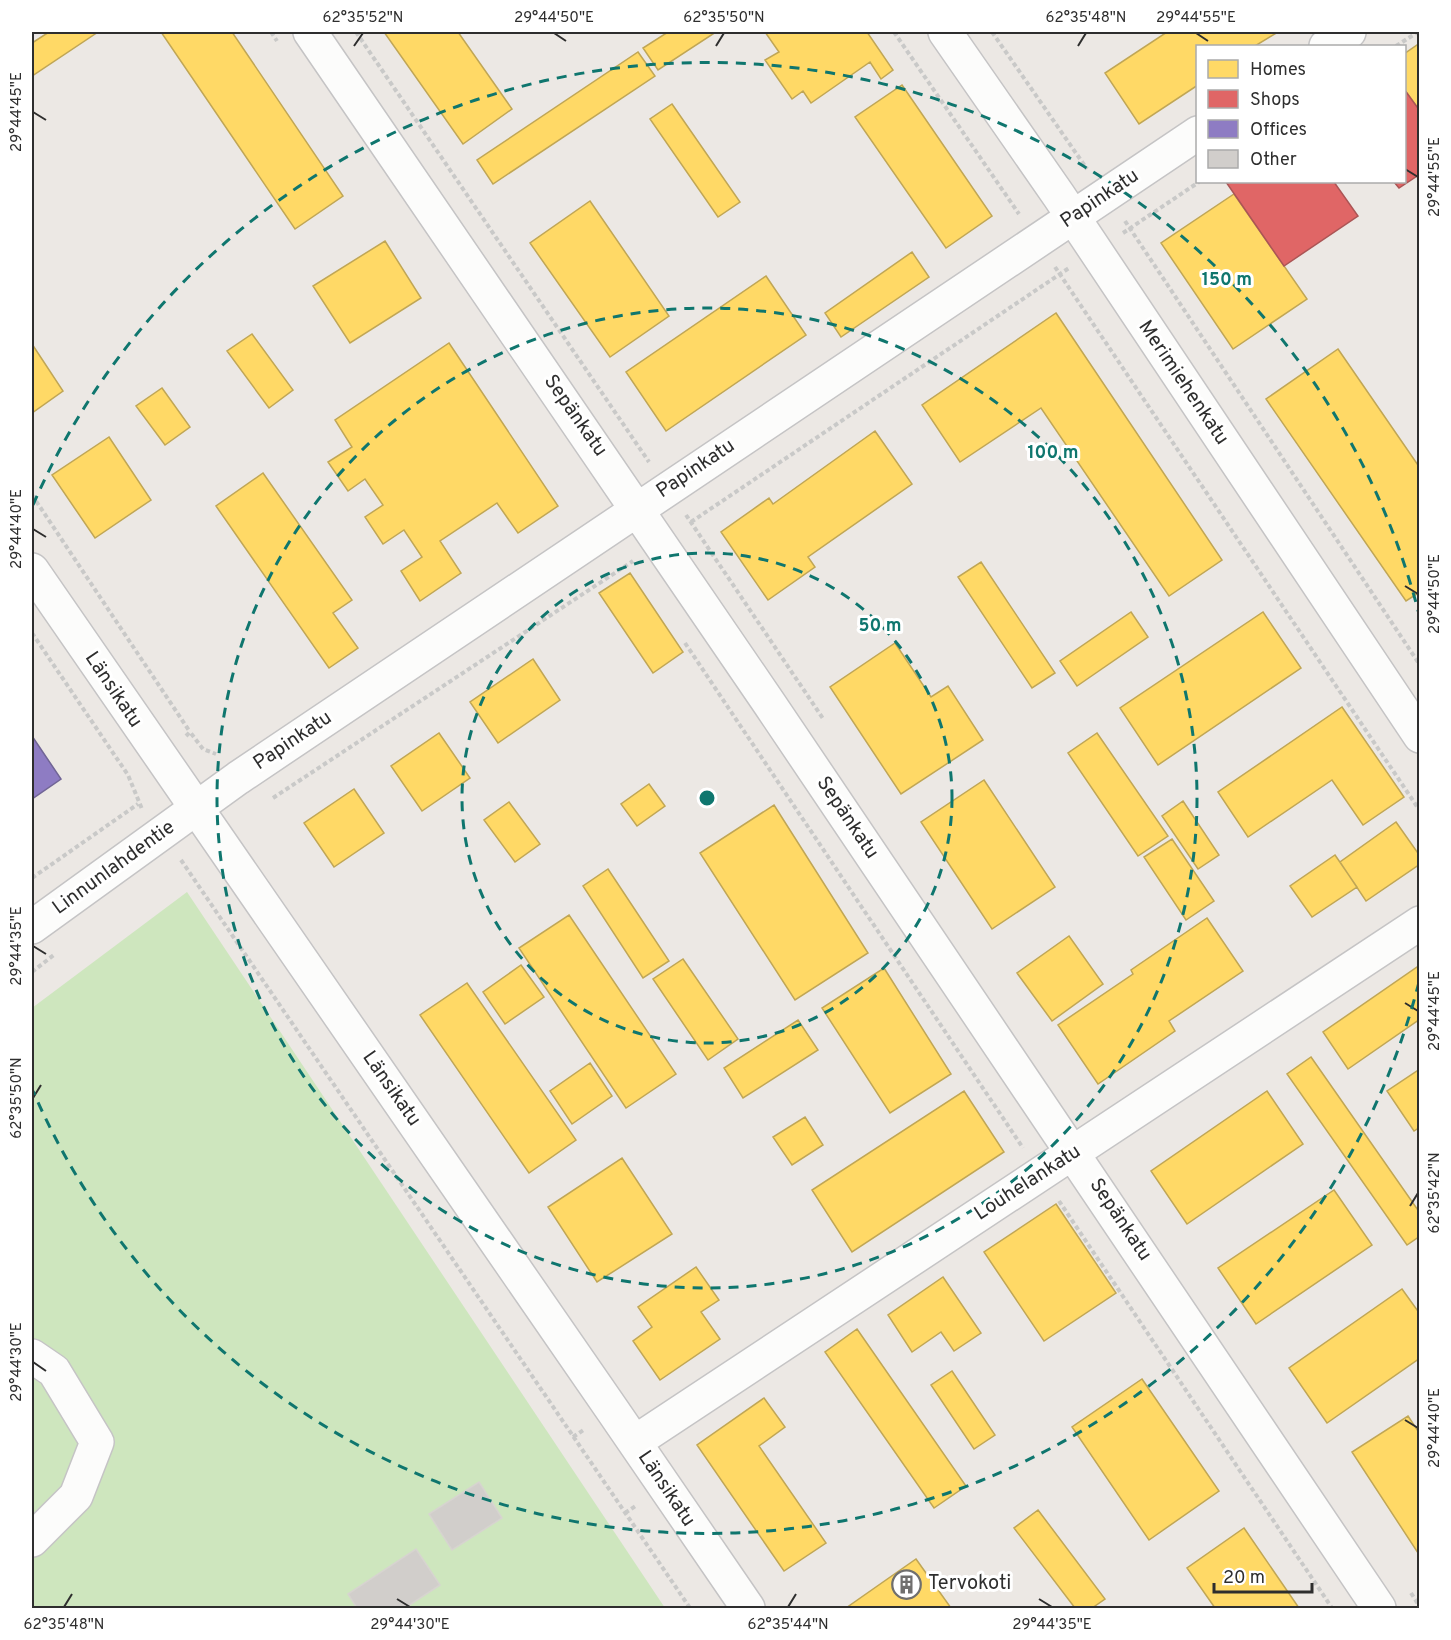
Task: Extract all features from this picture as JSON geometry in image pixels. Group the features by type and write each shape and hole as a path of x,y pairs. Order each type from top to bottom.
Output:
{"street":[{"name":"Sepänkatu","path":"310,32 1075,1152 1379,1608"},
{"name":"Merimiehenkatu","path":"945,32 1073,218 1419,736"},
{"path":"1328,45 1348,32"},
{"name":"Papinkatu","path":"197,808 248,771 637,508 1039,241 1196,134"},
{"name":"Länsikatu","path":"32,570 159,758 197,808 748,1608"},
{"name":"Linnunlahdentie","path":"32,927 197,808"},
{"name":"Louhelankatu","path":"634,1442 1419,923"},
{"path":"32,1356 54,1371 98,1442 75,1496 32,1540"}],"path":[{"path":"356,32 652,466"},
{"path":"894,32 1039,241 1419,811"},
{"path":"992,32 1130,229 1419,665"},
{"path":"1398,45 1418,32"},
{"path":"265,803 660,543 1198,183"},
{"path":"32,495 190,732"},
{"path":"32,633 128,776 138,804 182,862 690,1608"},
{"path":"32,878 138,804"},
{"path":"182,862 216,836"}],"green space":[{"path":"187,892 665,1608 32,1608 32,1008"}],"building: Homes":[{"path":"49,32 98,32 32,76 32,43"},
{"path":"161,32 232,32 343,196 295,229"},
{"path":"384,32 458,32 512,109 463,144"},
{"path":"668,32 716,32 658,70 643,48"},
{"path":"765,32 867,32 893,70 881,79 870,62 811,103 803,91 792,99 765,60 779,52"},
{"path":"1167,32 1278,32 1257,45 1196,45 1196,86 1139,124 1105,73"},
{"path":"1420,43 1420,111 1406,92 1406,53"},
{"path":"638,52 655,76 493,184 477,160"},
{"path":"902,85 992,216 946,248 855,117"},
{"path":"672,104 740,202 718,217 650,119"},
{"path":"1234,194 1307,299 1233,349 1161,243"},
{"path":"590,201 669,316 610,357 530,243"},
{"path":"385,241 421,298 350,343 313,286"},
{"path":"912,252 929,277 841,337 825,313"},
{"path":"766,276 806,335 666,431 626,372"},
{"path":"1056,313 1222,560 1169,596 1041,408 960,462 922,405"},
{"path":"252,334 293,390 269,408 227,351"},
{"path":"449,343 558,506 518,533 497,503 440,541 461,573 420,601 401,571 422,557 404,530 383,544 365,517 383,505 365,479 348,491 328,462 352,447 335,420"},
{"path":"32,344 63,391 32,413"},
{"path":"1338,349 1420,468 1420,592 1406,601 1266,399"},
{"path":"162,388 190,427 165,445 136,406"},
{"path":"875,431 912,484 808,557 815,567 768,600 721,532 769,498 773,504"},
{"path":"109,437 151,500 95,538 52,475"},
{"path":"263,473 352,600 333,613 358,648 329,668 216,506"},
{"path":"981,562 1055,673 1032,688 958,577"},
{"path":"630,573 683,652 653,673 599,593"},
{"path":"1131,612 1148,637 1077,686 1060,661"},
{"path":"1263,612 1301,668 1158,765 1120,708"},
{"path":"895,643 931,697 948,686 983,740 901,794 830,687"},
{"path":"533,659 560,700 498,743 470,702"},
{"path":"1342,707 1404,797 1363,825 1332,780 1248,837 1218,792"},
{"path":"439,733 470,778 422,811 391,766"},
{"path":"1097,733 1168,836 1138,856 1068,753"},
{"path":"984,780 1055,887 992,929 921,822"},
{"path":"649,784 665,806 637,826 621,804"},
{"path":"354,789 384,833 334,867 304,823"},
{"path":"1183,801 1219,855 1198,869 1162,816"},
{"path":"509,802 540,844 515,862 484,820"},
{"path":"774,805 868,953 795,1000 700,853"},
{"path":"1396,822 1420,856 1420,864 1366,901 1340,862"},
{"path":"1172,839 1214,901 1186,920 1144,857"},
{"path":"1335,855 1357,887 1312,917 1290,886"},
{"path":"608,869 669,961 643,978 583,886"},
{"path":"569,915 676,1074 626,1108 519,948"},
{"path":"1207,918 1243,971 1169,1021 1175,1031 1098,1084 1058,1025 1133,974 1131,970"},
{"path":"1069,936 1103,984 1052,1021 1017,973"},
{"path":"683,959 738,1039 708,1060 653,979"},
{"path":"521,965 544,997 505,1024 483,992"},
{"path":"1420,965 1420,1019 1348,1069 1323,1032"},
{"path":"884,968 951,1074 890,1113 822,1008"},
{"path":"467,983 576,1140 529,1173 420,1015"},
{"path":"798,1020 818,1050 743,1098 724,1068"},
{"path":"1311,1057 1420,1213 1420,1236 1407,1245 1287,1074"},
{"path":"590,1063 612,1096 572,1124 550,1091"},
{"path":"1420,1069 1420,1127 1414,1131 1387,1091"},
{"path":"964,1091 1004,1152 852,1252 812,1190"},
{"path":"1267,1091 1303,1144 1187,1224 1151,1171"},
{"path":"805,1117 823,1145 792,1165 773,1137"},
{"path":"622,1158 672,1234 597,1282 548,1207"},
{"path":"1334,1190 1372,1245 1256,1324 1218,1268"},
{"path":"1056,1204 1116,1293 1044,1341 984,1252"},
{"path":"696,1267 719,1300 701,1312 720,1339 660,1380 633,1341 652,1327 638,1307"},
{"path":"943,1277 981,1333 954,1351 941,1332 912,1352 888,1315"},
{"path":"1402,1289 1420,1314 1420,1358 1327,1423 1289,1368"},
{"path":"857,1329 966,1486 934,1508 825,1352"},
{"path":"952,1371 995,1435 974,1449 931,1385"},
{"path":"1142,1379 1219,1491 1149,1540 1072,1427"},
{"path":"764,1398 785,1427 759,1446 826,1543 784,1571 697,1445"},
{"path":"1408,1416 1420,1434 1420,1556 1352,1452"},
{"path":"1038,1510 1105,1599 1092,1608 1075,1608 1014,1528"},
{"path":"1244,1528 1299,1608 1215,1608 1187,1568"},
{"name":"Tervokoti","path":"916,1559 951,1608 846,1608"}],"building: Shops":[{"path":"1406,92 1420,111 1420,174 1399,188 1395,183 1406,183"},
{"path":"1227,183 1335,183 1358,216 1284,266"}],"building: Offices":[{"path":"32,736 61,779 32,799"}],"building: Other":[{"path":"479,1482 502,1518 452,1550 429,1514"},
{"path":"416,1549 440,1585 405,1608 357,1608 348,1594"}],"place":[{"name":"Tervokoti","path":"907,1584"}]}
